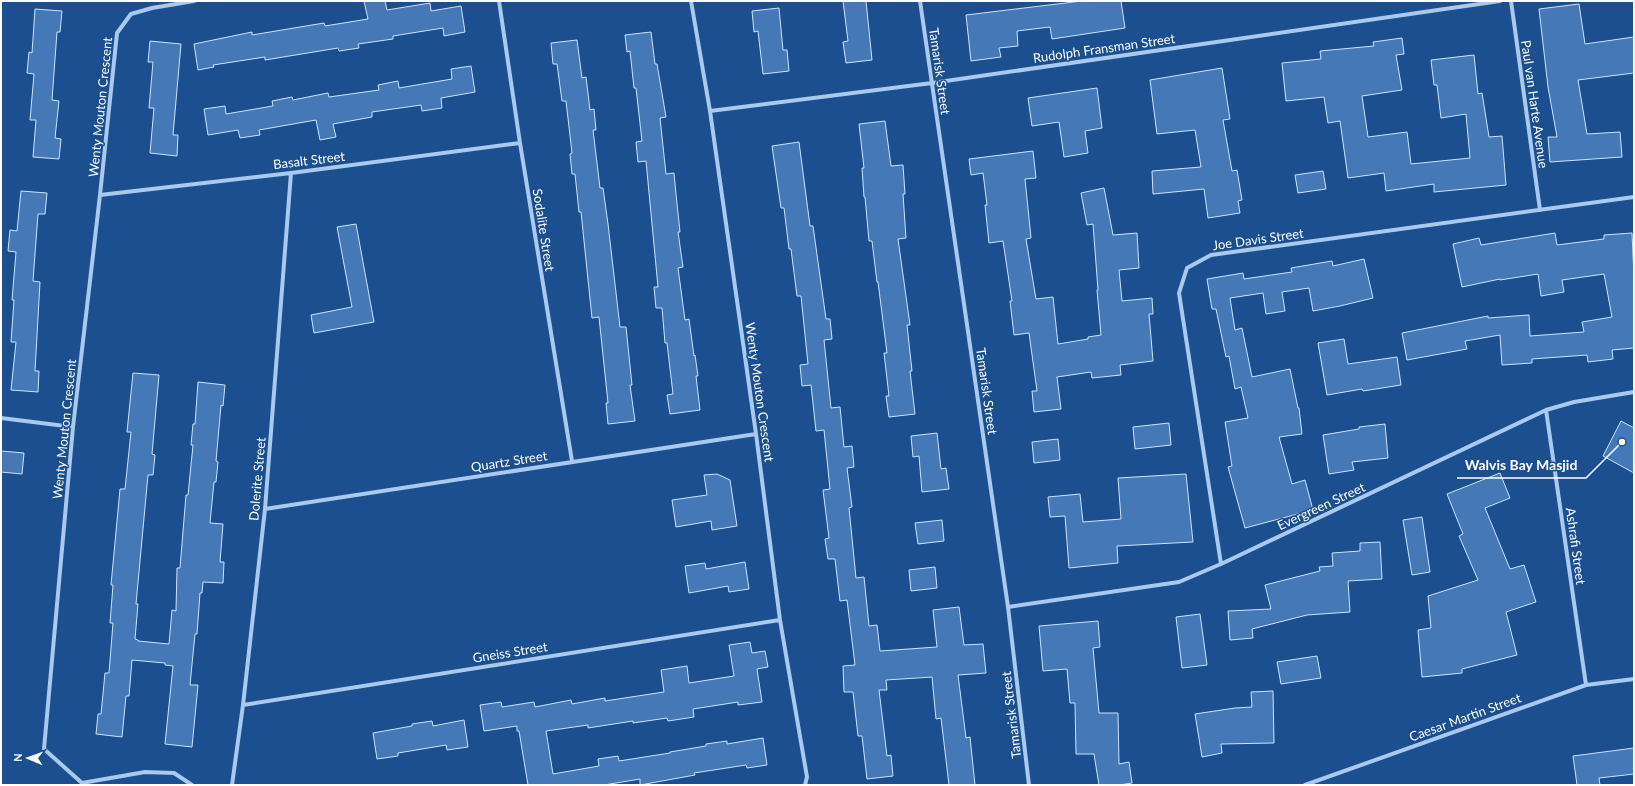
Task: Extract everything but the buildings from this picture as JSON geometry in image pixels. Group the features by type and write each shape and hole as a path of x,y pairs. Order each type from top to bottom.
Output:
{"street":[{"name":"Wenty Mouton Crescent","path":"192,785 174,773 145,772 82,783 44,749 73,427 117,34 131,14 152,8 194,1"},
{"name":"Sodalite Street","path":"499,1 520,143 572,461"},
{"name":"Wenty Mouton Crescent","path":"691,1 710,111 756,434 780,620 807,777 806,785"},
{"name":"Tamarisk Street","path":"920,1 1008,607 1030,785"},
{"name":"Rudolph Fransman Street","path":"710,111 932,83 1500,1"},
{"name":"Paul van Harte Avenue","path":"1511,1 1540,210"},
{"name":"Basalt Street","path":"100,195 291,173 520,143"},
{"name":"Dolerite Street","path":"232,785 243,705 265,508 291,173"},
{"name":"Joe Davis Street","path":"1221,564 1179,293 1186,268 1211,255 1634,197"},
{"name":"Evergreen Street","path":"1008,607 1179,582 1221,564 1546,410 1574,402 1634,392"},
{"name":"Ashrafi Street","path":"1546,410 1586,685"},
{"path":"1,418 73,427"},
{"name":"Quartz Street","path":"265,508 756,434"},
{"name":"Gneiss Street","path":"243,705 780,620"},
{"name":"Caesar Martin Street","path":"1305,785 1586,685 1634,679"}],"place":[{"name":"Walvis Bay Masjid","path":"1622,442"}]}
